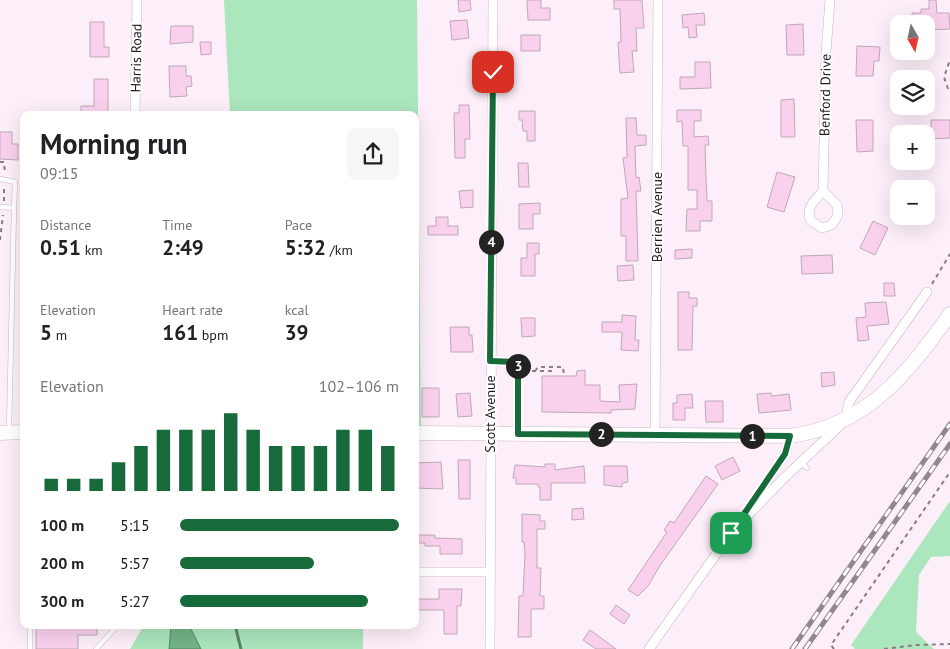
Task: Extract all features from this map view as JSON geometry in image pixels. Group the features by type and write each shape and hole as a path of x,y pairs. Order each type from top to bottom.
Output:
{"street":[{"name":"Harris Road","path":"135,111 137,0"},
{"name":"Scott Avenue","path":"490,649 490,361 494,0"},
{"name":"Berrien Avenue","path":"655,434 658,0"},
{"name":"Benford Drive","path":"823,190 826,52 830,0"},
{"path":"849,416 847,412 849,402 927,292"},
{"path":"731,533 804,465 849,416 902,377 950,314"},
{"path":"419,433 790,436 818,430 849,416"},
{"path":"5,432 20,432"},
{"path":"650,649 785,454 790,436"},
{"path":"419,572 490,572"}],"lane":[{"path":"0,179 15,182 5,432"},
{"path":"0,208 14,208"},
{"path":"490,361 518,362 518,434"},
{"path":"30,629 30,649"},
{"path":"96,649 114,629"}],"path":[{"path":"948,89 944,77 950,60"},
{"path":"927,292 950,254"},
{"path":"552,376 551,371 534,371 538,367 563,367 564,376"},
{"path":"834,649 831,645 950,472"},
{"path":"884,649 916,645 950,644"}],"shaded area":[{"path":"224,0 417,0 418,111 230,111"},
{"path":"419,216 421,431 419,431"},
{"path":"950,501 950,556 931,557 919,575 916,632 934,649 855,649 851,645"},
{"path":"142,629 171,629 169,649 130,649"},
{"path":"171,629 191,629 201,649 169,649"},
{"path":"191,629 363,629 363,649 201,649"}],"building":[{"path":"458,0 470,0 471,10 459,12"},
{"path":"527,0 541,0 541,8 550,8 550,20 528,20"},
{"path":"614,0 642,0 644,28 636,28 637,51 632,51 634,72 620,73 618,42 621,42 620,9 614,9"},
{"path":"929,0 936,0 937,13 949,13 950,29 935,30 935,15 912,15 912,13 921,13 921,9 929,9"},
{"path":"704,13 705,25 696,25 697,37 689,38 688,27 683,28 682,15"},
{"path":"467,20 469,38 452,40 450,21"},
{"path":"90,22 104,22 104,47 109,47 109,57 90,57"},
{"path":"803,24 804,55 787,55 786,25"},
{"path":"171,26 193,26 193,42 170,44"},
{"path":"521,35 540,35 540,51 521,51"},
{"path":"200,42 211,42 211,54 201,55"},
{"path":"857,46 880,47 879,61 874,61 873,76 856,76"},
{"path":"695,62 710,62 711,88 680,89 680,77 695,77"},
{"path":"169,66 186,66 186,76 191,76 192,86 186,87 187,96 170,97"},
{"path":"94,79 108,79 108,111 81,111 81,106 94,106"},
{"path":"794,99 795,137 781,137 781,100"},
{"path":"459,105 469,105 470,139 465,139 465,158 455,158 454,113 459,113"},
{"path":"677,110 701,110 701,121 694,121 694,137 708,136 709,145 705,145 707,201 712,201 712,221 700,221 700,231 686,231 687,209 697,209 697,190 688,190 688,146 683,146 682,121 677,122"},
{"path":"519,111 535,111 535,141 527,141 527,131 523,131 522,120 519,120"},
{"path":"626,118 636,118 637,135 646,135 646,145 635,146 636,178 639,177 641,191 636,191 638,261 626,261 626,236 621,236 621,199 628,198 623,158 627,157"},
{"path":"856,120 873,120 873,151 857,152"},
{"path":"931,120 950,120 950,138 935,139 935,125 931,125"},
{"path":"0,132 12,132 12,144 18,144 18,160 0,159"},
{"path":"518,163 528,163 529,187 519,187"},
{"path":"777,172 795,177 784,212 767,207"},
{"path":"473,190 473,207 461,208 459,191"},
{"path":"540,203 540,214 533,214 533,229 519,229 519,204"},
{"path":"436,217 448,217 448,226 458,226 458,235 428,235 428,226 436,226"},
{"path":"873,221 888,228 875,255 860,248"},
{"path":"527,243 539,243 539,254 535,254 535,276 521,276 521,258 527,258"},
{"path":"692,249 692,258 675,259 675,250"},
{"path":"832,255 833,273 802,274 801,256"},
{"path":"633,265 634,280 618,281 617,266"},
{"path":"884,283 894,283 895,296 884,296"},
{"path":"678,292 689,292 689,298 697,298 697,306 693,306 692,350 678,350"},
{"path":"886,302 889,324 867,326 869,340 858,341 856,318 866,317 865,303"},
{"path":"622,315 636,316 635,340 639,340 638,351 621,350 622,332 602,332 602,322 622,322"},
{"path":"521,318 535,318 535,336 522,337"},
{"path":"450,327 469,327 469,335 472,335 473,352 451,352"},
{"path":"585,370 585,385 600,385 600,401 620,402 619,385 637,384 635,409 611,410 611,413 542,412 542,376 576,376 577,371"},
{"path":"834,372 835,385 822,387 821,373"},
{"path":"422,388 439,388 439,417 422,417"},
{"path":"470,393 472,416 458,417 456,394"},
{"path":"771,393 771,396 789,394 791,410 759,413 757,394"},
{"path":"692,394 693,408 685,408 685,420 673,420 673,403 677,403 677,395"},
{"path":"705,401 723,401 723,422 706,422"},
{"path":"733,457 740,471 722,480 715,466"},
{"path":"458,460 470,460 470,499 459,499"},
{"path":"441,462 443,489 419,488 419,463"},
{"path":"545,464 555,464 555,470 584,466 585,483 551,483 551,500 540,500 540,487 538,487 538,484 516,484 516,478 513,478 515,465 545,467"},
{"path":"604,466 627,466 628,482 622,483 622,487 604,485"},
{"path":"706,476 718,484 661,564 648,586 638,596 628,590 667,532 664,530 670,521 674,523"},
{"path":"583,508 584,519 572,520 572,509"},
{"path":"522,514 540,515 540,521 545,521 545,529 537,529 537,568 541,568 540,596 544,596 544,609 531,609 531,637 518,637 519,596 523,596 525,553 524,542 522,542"},
{"path":"419,535 435,535 435,538 462,539 462,554 440,554 440,546 425,546 425,543 419,543"},
{"path":"439,589 462,589 461,606 457,606 457,634 444,634 444,610 419,610 419,599 439,599"},
{"path":"616,605 630,615 624,624 610,614"},
{"path":"36,629 97,629 97,635 78,635 78,649 36,649"},
{"path":"590,630 616,649 596,649 583,640"}],"waterway":[{"path":"236,629 241,649"}],"railway":[{"path":"792,649 950,424"},
{"path":"805,649 950,444"}],"route":[{"path":"493,72 490,361 518,362 518,434 790,436 785,454 731,533"}]}
